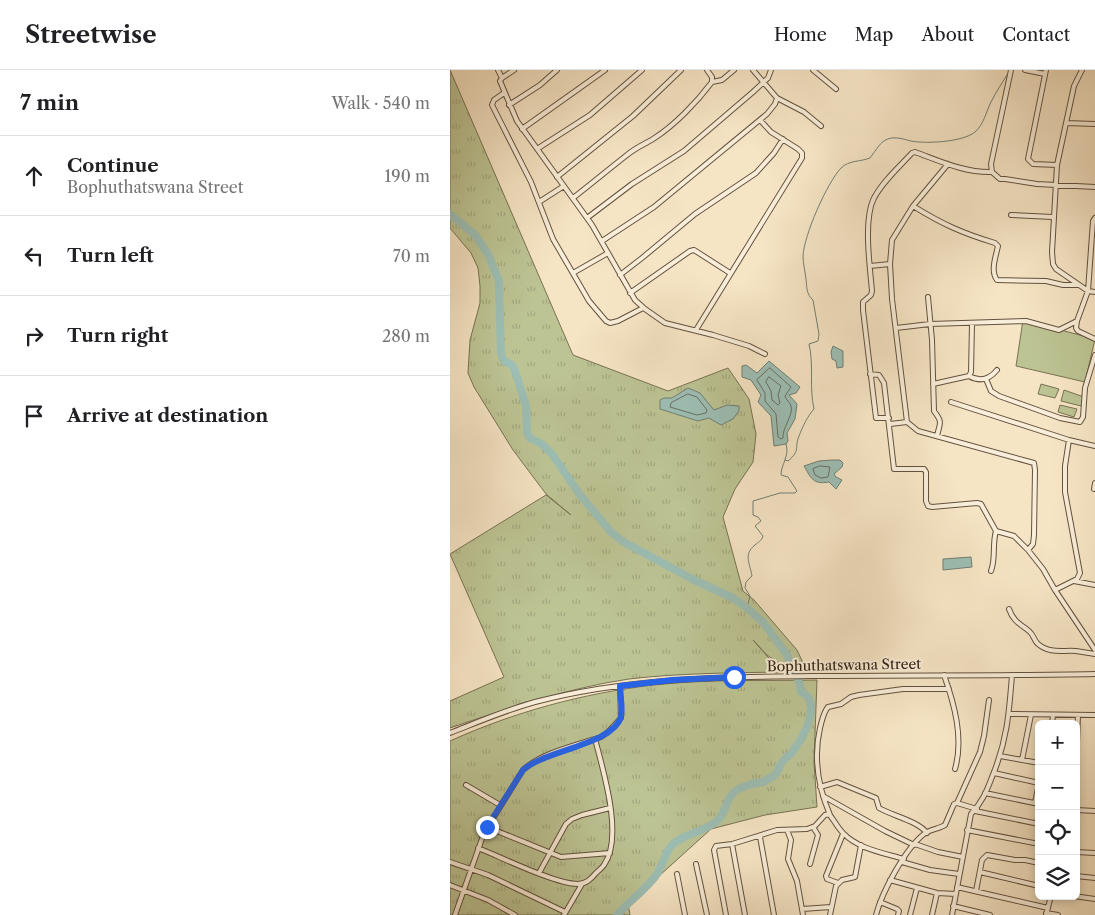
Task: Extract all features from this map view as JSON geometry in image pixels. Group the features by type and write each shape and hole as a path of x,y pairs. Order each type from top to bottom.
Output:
{"street":[{"path":"498,70 502,78 500,81 504,93 522,129 587,218 602,241 630,293 643,308 664,322 749,346 765,354"},
{"path":"502,78 514,70"},
{"path":"509,105 540,85 557,70"},
{"path":"522,129 605,70"},
{"path":"537,149 590,115 642,70"},
{"path":"558,177 632,116 681,70"},
{"path":"707,70 712,77 712,82"},
{"path":"573,198 642,144 654,138 689,109 712,82 722,80 734,70"},
{"path":"753,70 777,98 804,112 821,126"},
{"path":"587,218 646,174 663,166 684,151 763,83 768,78 771,70"},
{"path":"813,70 836,89"},
{"path":"992,172 991,164 1011,70"},
{"path":"1025,70 1045,72 1028,158 1033,164 1057,165"},
{"path":"1082,70 1074,86 1054,185 1053,264 1056,270 1078,285 1088,291 1095,292"},
{"path":"504,93 494,100 492,105 531,182 553,239 589,301 606,321 610,322 618,321 643,308"},
{"path":"602,241 654,207 760,120 775,104 777,98"},
{"path":"696,330 802,158 802,153 798,149 771,132 760,120"},
{"path":"1066,123 1095,124"},
{"path":"620,274 695,214 756,173 774,154 783,139"},
{"path":"889,418 876,418 863,302 871,295 872,291 869,222 871,207 883,185 915,152 948,164 981,172 992,172 1000,178 1054,185 1095,187"},
{"path":"948,164 913,206 892,240 890,264 907,422 918,431 1034,463 1034,535 1033,544 1028,550"},
{"path":"539,202 564,186"},
{"path":"913,206 960,232 995,243 998,246 994,272 994,277 997,280 1046,281 1063,286 1078,285"},
{"path":"1011,214 1053,217"},
{"path":"1095,218 1092,221 1093,254 1088,291 1076,328 1078,332 1095,338"},
{"path":"630,293 690,250 694,250 730,273"},
{"path":"573,273 608,253"},
{"path":"870,266 890,264"},
{"path":"928,297 934,411 941,420 937,436"},
{"path":"896,328 930,324 1026,321 1059,330 1077,321"},
{"path":"969,376 971,372 972,324"},
{"path":"986,379 991,391 999,396 1060,418 1080,422 1083,417 1085,388 1095,355"},
{"path":"933,384 969,376 976,380 986,379 997,370"},
{"path":"870,374 877,374 882,377 884,383 894,469 924,469 926,472 926,501 928,506 981,504 996,531 992,571"},
{"path":"951,402 1069,440 1095,446"},
{"path":"890,424 907,422"},
{"path":"1055,590 1074,581 1080,573 1067,507 1064,480 1069,440"},
{"path":"1094,489 1095,483"},
{"path":"996,531 1014,536 1028,550 1043,569 1095,652"},
{"path":"1074,581 1095,585"},
{"path":"1009,609 1012,618 1032,634 1038,644 1047,649 1053,651 1095,652"},
{"name":"Bophuthatswana Street","path":"450,734 534,702 620,686 672,680 777,676 1095,674"},
{"path":"944,675 956,720 958,755 955,769"},
{"path":"952,915 971,814 976,810 985,793 1000,756 1006,734 1012,675"},
{"path":"455,915 487,827 523,770 528,765 545,757 595,739 608,732 620,718 620,686"},
{"path":"949,689 903,689 859,695 851,697 841,704 828,707 822,718 817,744 816,768 820,787 830,815 843,834 861,845 930,870 959,874"},
{"path":"876,915 890,880 914,844 927,833 945,824 952,806 957,803 982,744 989,700"},
{"path":"1009,714 1095,714"},
{"path":"1022,760 1031,715"},
{"path":"1053,720 1054,715"},
{"path":"1076,765 1078,715"},
{"path":"478,848 539,873 575,884 582,884 588,881 604,865 610,853 613,839 605,776 595,739"},
{"path":"1000,756 1035,763"},
{"path":"994,772 1035,782"},
{"path":"820,787 835,782 843,784 877,799 879,808 918,825 927,833"},
{"path":"466,785 500,805"},
{"path":"985,793 1035,803"},
{"path":"823,796 884,831 914,844 962,857"},
{"path":"957,803 976,810 1035,823"},
{"path":"539,873 566,824 572,819 610,808"},
{"path":"1080,810 1095,811"},
{"path":"726,915 714,848 771,832 808,830 825,815 830,815"},
{"path":"487,827 561,857 610,853"},
{"path":"810,864 818,835 813,827"},
{"path":"787,830 791,840 788,859 797,881 803,915"},
{"path":"968,830 1035,843"},
{"path":"838,883 828,879 826,876 843,834"},
{"path":"760,836 774,915"},
{"path":"732,844 745,915"},
{"path":"830,915 834,890 838,883 855,877 861,845"},
{"path":"1080,852 1095,853"},
{"path":"976,891 982,860 987,855 1035,862"},
{"path":"450,862 488,875 565,914 582,884"},
{"path":"696,864 707,915"},
{"path":"980,872 1035,885"},
{"path":"677,874 685,915"},
{"path":"1080,876 1095,878"},
{"path":"890,880 937,893 956,894"},
{"path":"450,885 464,889 515,915"},
{"path":"957,887 1048,908"},
{"path":"910,915 917,888"},
{"path":"932,915 937,893"},
{"path":"1080,897 1095,899"},
{"path":"1050,900 1046,914 1058,915"},
{"path":"880,902 897,909 899,911 898,915"},
{"path":"953,906 990,915"},
{"path":"802,909 831,907"}],"green space":[{"path":"450,70 573,355 668,391 728,368 749,399 756,434 753,462 735,489 723,517 743,591 754,600 797,650 805,667 786,668 767,655 753,640 781,672 686,674 629,679 561,693 450,728 450,701 504,677 450,554 546,495 571,515 546,494 513,450 474,387 468,373 470,340 480,303 480,286 478,268 471,253 450,228"},
{"path":"1023,320 1095,339 1085,382 1016,366"},
{"path":"1041,384 1059,389 1055,398 1038,394"},
{"path":"1064,390 1084,397 1081,406 1061,401"},
{"path":"1060,405 1077,409 1074,417 1058,412"},
{"path":"817,680 814,762 817,807 765,815 711,829 628,904 630,915 450,915 450,741 524,713 602,693 654,685 695,682"}],"water":[{"path":"833,346 843,351 843,367 837,368 836,361 832,359 831,352"},
{"path":"769,361 800,387 796,393 789,395 797,404 795,419 787,433 788,441 786,444 774,446 771,416 758,402 761,395 751,380 742,377 742,366 746,365 757,373"},
{"path":"688,388 700,393 714,410 727,405 739,406 739,411 733,419 721,425 709,418 698,421 660,409 660,400 672,398"},
{"path":"840,460 843,463 842,467 834,474 842,480 836,489 829,482 824,483 813,480 804,466 819,461"},
{"path":"971,557 972,567 943,570 943,559"}],"waterway":[{"path":"785,460 788,461 794,454 802,429 814,409 809,344 818,341 819,334 813,300 807,290 803,256 807,236 829,185 844,165 870,158 882,142 887,139 935,142 962,138 975,132 983,122 993,98 1007,75"},
{"path":"450,214 475,235 488,254 499,281 501,354 504,361 512,365 515,371 526,406 527,433 530,438 542,444 552,454 580,495 611,532 622,541 692,579 733,598 763,622 787,655 799,682 801,692 807,697 810,704 811,712 802,738 792,753 782,762 774,776 764,782 740,788 730,797 722,815 717,821 673,844 653,880 617,915"},
{"path":"747,608 750,596 745,588 746,582 752,576 748,556 751,548 763,536 755,526 761,521 753,515 753,501 780,493 795,493 797,491 788,477 781,475 787,452 786,444"}],"route":[{"path":"487,827 528,765 601,737 616,725 621,712 620,686 672,680 734,677"}]}
